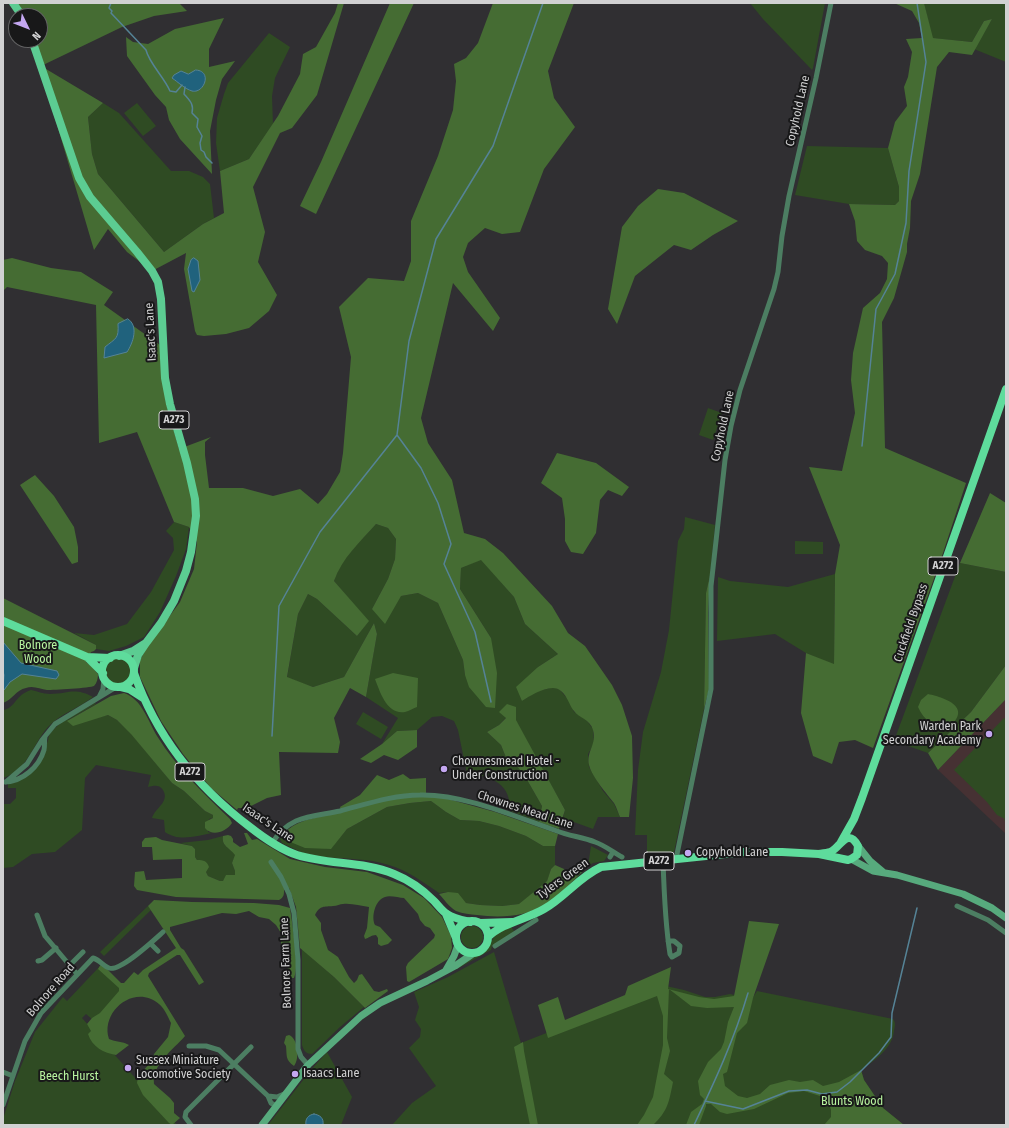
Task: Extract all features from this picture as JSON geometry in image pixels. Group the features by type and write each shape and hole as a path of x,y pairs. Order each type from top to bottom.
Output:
{"highway":[{"name":"Cuckfield Bypass","path":"840,843 854,819 1006,389"},
{"path":"3,621 87,657 110,658 119,656 128,659 134,670 130,682 118,687"},
{"path":"87,657 103,675 107,682 118,687 129,689 143,698"},
{"path":"103,675 104,665 110,658"},
{"name":"Isaac's Lane","path":"134,670 143,698 163,735 183,764 218,802 272,843 296,855 325,862 365,866 394,874 406,880 426,894 446,914 457,942"},
{"name":"Cuckfield Bypass","path":"854,819 854,837 857,845"},
{"path":"847,839 854,841 858,849 856,855 848,859 839,855 838,852 840,843 847,839"},
{"name":"Tylers Green","path":"819,854 832,852 840,843"},
{"name":"Tylers Green","path":"488,937 500,928 527,918 546,908 564,895 582,877 601,867 744,852 777,851 819,854 848,859"},
{"name":"Isaac's Lane","path":"446,914 470,922"},
{"path":"470,922 480,923 486,929 488,937 486,946 483,950 474,953 465,952 457,942 457,934 461,926 470,922"},
{"name":"Tylers Green","path":"480,923 515,922"}],"main road":[{"name":"Isaac's Lane","path":"35,48 79,178 90,197 132,246 152,271 158,282 161,299 165,378 170,404 188,463 195,499 196,516 191,552 179,591 161,623 146,642 138,656 134,670"},
{"name":"Isaac's Lane","path":"119,656 133,651 146,642"},
{"name":"Tylers Green","path":"857,845 870,861 885,873"},
{"name":"Tylers Green","path":"848,859 873,871 923,882 963,894 992,908 1006,918"},
{"path":"446,970 454,956 457,942"},
{"path":"262,1125 308,1065 370,1009 455,966 474,953"}],"street":[{"name":"Copyhold Lane","path":"676,859 711,689 711,586 725,460 731,426 740,390 774,289 791,190 831,3"},
{"path":"99,697 103,689 103,675"},
{"path":"4,782 10,782 23,777 34,767 43,751 45,737 55,724 118,687"},
{"name":"Chownes Mead Lane","path":"272,843 279,833 289,824 306,817 377,800 420,795 453,798 496,810 559,832 595,842 622,857"},
{"path":"610,857 613,852"},
{"path":"663,860 668,941"},
{"name":"Bolnore Farm Lane","path":"271,862 281,877 289,894 294,913 298,960 298,1049 301,1057 308,1065"},
{"path":"957,906 988,920 1006,933"},
{"path":"37,915 46,936 78,974"},
{"path":"495,946 536,920"},
{"path":"515,922 518,932"},
{"path":"158,951 151,944 163,932"},
{"name":"Bolnore Road","path":"3,1105 25,1041 41,1013 93,958 97,959 109,968 115,968 122,965 151,944"},
{"path":"38,961 42,960 56,948"},
{"path":"70,965 83,952"},
{"path":"189,1046 206,1046 224,1054 268,1096 271,1103 276,1106"},
{"path":"191,1125 185,1117 185,1114 251,1047"},
{"path":"3,1072 13,1076"},
{"path":"268,1096 280,1097 288,1091"}],"shaded area":[{"name":"Warden Park Secondary Academy","path":"1006,699 1006,834 938,770"}],"green space":[{"path":"13,3 179,3 187,11 154,16 122,27 41,66 103,103 88,117 92,154 98,174 164,252 203,224 224,213 220,171 249,159 278,116 300,74 303,54 316,47 335,13 338,3 344,3 317,95 292,128 280,133 253,187 265,232 258,262 277,295 269,311 249,328 226,334 204,336 197,335 184,269 186,253 152,271 127,252 108,229 94,250 34,48 48,48 48,8 16,8"},
{"path":"390,3 414,3 316,214 300,206 321,162"},
{"path":"493,3 574,3 548,71 554,98 575,127 544,169 520,232 502,234 485,228 468,243 463,257 468,272 500,318 493,331 453,283 421,418 428,443 452,480 464,533 485,539 503,553 552,606 568,633 585,646 612,685 622,705 632,736 633,778 629,817 620,817 614,803 593,775 588,760 594,740 592,726 574,711 563,693 552,688 542,690 522,701 516,687 538,667 558,654 525,624 514,597 481,560 461,568 460,589 491,638 497,673 495,708 486,707 469,687 465,675 463,660 438,603 418,593 401,596 385,624 372,609 388,579 395,559 396,539 388,528 376,524 347,558 337,573 334,581 369,621 357,636 317,599 308,594 298,614 287,677 313,687 344,677 374,623 377,634 366,697 350,688 334,718 340,742 338,753 279,752 281,795 267,798 247,808 238,808 237,810 211,788 183,754 161,721 140,677 140,660 147,647 180,602 194,569 197,542 189,527 174,522 137,432 99,443 96,305 7,287 3,291 3,260 12,258 51,268 81,272 113,292 104,305 160,345 166,403 179,449 211,437 205,442 209,488 243,488 273,496 300,489 318,504 327,494 340,472 343,453 351,357 339,307 368,278 404,281 411,261 411,221 438,156 453,110 456,81 454,64 466,58 478,43"},
{"path":"750,3 825,3 812,70 763,19"},
{"path":"894,3 924,3 933,38 972,42 984,21 992,19 972,55 949,52 937,67 920,174 911,201 907,252 894,298 882,322 885,448 966,483 941,559 873,748 855,740 839,742 832,764 813,756 801,713 806,653 834,664 835,574 840,545 809,467 842,471 855,413 851,380 853,353 863,308 880,293 887,279 888,263 882,256 865,250 857,241 855,221 849,204 895,205 899,201 899,187 888,148 895,122 907,106 904,87 908,77 912,52 906,39 922,38 919,23 912,11"},
{"path":"924,3 1006,3 1006,62 974,49 992,19 984,21 972,42 932,38"},
{"path":"224,18 209,49 209,67 235,61 222,79 216,100 210,131 212,174 180,139 169,120 166,107 155,95 127,56 126,37 133,42 148,44 175,29"},
{"path":"269,33 290,47 275,78 272,96 273,124 249,159 220,171 216,143 217,118 224,94 228,83"},
{"path":"103,103 119,113 171,171 189,171 203,177 210,184 214,218 203,224 164,252 98,174 92,154 88,117"},
{"path":"137,103 156,126 143,136 124,113"},
{"path":"807,146 888,148 899,187 899,201 895,205 849,204 795,195"},
{"path":"658,189 684,193 738,221 713,235 691,250 674,245 635,276 617,324 608,309 622,227 638,206"},
{"path":"708,408 722,413 713,440 699,435"},
{"path":"557,453 596,463 629,487 622,496 608,490 600,500 596,533 583,554 571,552 565,541 565,519 562,498 541,483"},
{"path":"35,475 54,496 74,527 78,547 78,562 72,564 20,485"},
{"path":"990,493 1006,503 1006,572 960,563"},
{"path":"685,517 715,525 710,575 706,593 704,709 674,852 647,854 647,835 635,835 638,770 643,732 661,672 669,630 678,541 684,529"},
{"path":"174,522 189,527 186,549 160,612 144,637 126,646 109,651 96,649 96,645 74,633 94,635 127,624 151,592 174,550 173,538 166,531"},
{"path":"376,524 388,528 396,539 395,559 388,579 372,609 401,596 418,593 438,603 463,660 465,675 491,638 460,589 461,568 481,559 514,597 525,624 558,654 538,667 522,701 535,692 554,687 560,690 570,702 574,712 585,718 593,729 594,744 588,754 589,767 603,791 614,804 620,817 598,817 593,829 563,818 565,810 515,720 516,707 499,725 487,732 501,745 507,760 517,766 526,778 542,806 539,822 508,810 509,800 507,793 499,783 480,775 467,774 458,730 454,721 442,716 432,717 417,730 397,731 382,744 398,718 366,697 377,634 374,623 344,677 313,687 287,678 298,614 308,594 317,599 357,636 368,621 334,581 346,558","holes":["375,679 417,696 417,707"]},
{"path":"795,541 823,542 823,554 795,554"},
{"path":"960,563 1006,572 1006,665 971,712 928,753 894,741"},
{"path":"835,574 834,665 806,653 775,634 717,641 718,577 730,581 788,587"},
{"path":"710,575 708,613 709,689 704,709 706,593"},
{"name":"Bolnore Wood","path":"3,598 96,645 96,649 91,652 86,662 98,674 94,686 47,690 29,687 19,691 3,703"},
{"path":"119,658 128,662 132,671 128,680 119,684 110,680 106,671 110,662"},
{"path":"1006,665 1006,699 938,770 928,753 971,712"},
{"path":"393,673 418,678 417,707 405,712 399,712 393,710 385,702 375,679"},
{"path":"31,690 45,694 81,692 93,697 51,724 19,769 3,778 4,710 11,706 26,692"},
{"path":"124,693 140,705 157,736 173,759 200,790 230,819 232,823 226,829 215,833 208,831 205,828 205,822 213,818 213,815 205,811 184,791 172,783 131,734 117,720 108,715 73,726 67,721 111,696"},
{"path":"928,694 949,701 958,710 958,715 955,721 948,728 938,726 930,722 920,712 918,707 921,700"},
{"path":"95,703 96,704 68,720 96,718 108,715 117,720 131,733 172,783 184,791 205,811 213,815 213,818 209,819 208,832 212,833 182,838 170,835 165,832 164,820 152,818 165,798 165,794 160,787 148,787 151,775 96,765 85,778 82,830 55,852 32,854 13,867 3,868 3,804 10,804 16,798 16,788 8,788 8,784 21,780 32,771 47,744 50,734 57,726"},
{"path":"507,704 516,707 516,720 565,810 559,829 539,822 542,806 526,778 517,766 507,760 501,745 487,732 499,725 506,718 499,712"},
{"path":"363,712 388,727 381,739 356,724"},
{"path":"1004,718 1006,719 1006,822 1004,820 1005,819 997,815 987,802 954,770"},
{"path":"417,730 417,747 398,760 384,755 371,763 360,759 382,744 397,731"},
{"path":"403,774 410,779 426,778 426,793 495,812 558,834 555,846 543,846 526,836 499,826 479,821 460,820 431,801 387,807 347,829 331,849 305,848 288,841 284,834 295,825 319,817 342,812 340,807 360,795 377,775 389,780"},
{"path":"431,801 460,820 479,821 499,826 526,836 543,846 555,846 555,865 551,869 547,881 520,904 502,906 466,903 448,892 439,893 415,877 396,867 372,861 312,855 296,850 282,843 280,839 284,834 288,841 330,849 347,829 387,807"},
{"path":"244,833 247,833 252,840 257,839 290,859 325,867 367,872 403,885 424,898 442,917 451,936 452,948 448,959 409,982 407,981 406,967 408,963 434,938 435,935 430,928 425,926 420,920 418,914 404,898 387,896 376,905 373,918 375,925 380,927 392,940 388,944 381,946 378,944 378,938 376,935 365,939 364,936 367,928 369,907 353,904 342,904 321,908 315,915 321,923 321,930 328,950 338,957 349,977 354,983 359,975 362,974 374,991 379,992 387,989 388,991 365,1008 334,977 300,948 296,907 289,888 284,890 282,898 279,900 176,897 137,890 134,886 135,872 144,871 146,880 182,878 182,859 153,860 152,847 142,847 142,842 145,838 156,837 162,840 192,846 195,849 195,857 197,860 202,860 207,863 209,867 206,872 208,876 223,881 226,875 235,875 232,863 235,855 223,842 223,836 231,836 233,842 240,847 248,844"},
{"path":"223,836 223,842 225,845 236,855 232,863 235,875 220,881 208,876 195,857 195,849 192,846 180,843 208,840"},
{"path":"591,846 608,855 604,861 593,863 588,866"},
{"path":"555,865 564,869 567,878 581,869 583,871 565,889 546,904 530,912 513,916 461,913 451,907 439,894 448,892 458,893 466,903 480,905 502,906 519,904 547,881 551,869"},
{"path":"154,900 254,903 279,905 290,908 296,954 296,972 294,978 291,978 287,957 281,944 281,933 276,925 269,919 259,917 249,911 236,914 222,913 170,927 170,930 181,948 184,950 204,982 199,985 180,955 177,955 149,973 148,976 185,1036 164,1058 156,1070 154,1077 154,1084 174,1103 174,1113 180,1118 172,1125 143,1095 137,1083 138,1076 153,1060 154,1054 168,1037 171,1023 161,1006 150,998 140,997 130,998 115,1010 110,1019 108,1029 109,1039 129,1045 116,1055 107,1053 95,1046 88,1034 91,1031 87,1024 92,1018 100,1013 119,991 119,988 98,969 101,964 121,983 124,983 134,972 138,975 176,948 148,906"},
{"path":"148,906 151,910 104,956 100,952"},
{"name":"Blunts Wood","path":"749,921 779,924 753,998 747,1023 737,1033 727,1072 723,1074 725,1086 738,1096 747,1098 760,1094 770,1085 789,1080 800,1082 813,1080 823,1086 839,1082 861,1070 864,1080 883,1108 904,1125 824,1125 831,1117 831,1110 828,1101 820,1096 804,1091 788,1093 754,1109 727,1114 720,1112 711,1104 706,1104 699,1125 686,1125 691,1112 702,1104 704,1099 700,1095 698,1081 708,1062 721,1049 728,1022 734,1007 707,1008 691,1006 670,989 699,997 714,999 734,996"},
{"path":"468,926 476,926 483,933 483,941 476,948 468,948 461,941 461,933"},
{"path":"511,927 514,931 512,934 492,946 491,950 455,970 469,960 486,951 498,932"},
{"path":"302,949 334,977 364,1007 340,1027 312,1054 306,1052 302,1045"},
{"name":"Blunts Wood","path":"494,952 521,1043 666,986 705,997 730,994 752,999 757,991 893,1019 895,1026 890,1043 882,1054 861,1070 864,1080 883,1108 904,1125 392,1125 412,1103 436,1086 409,1048 420,1037 421,1029 415,1020 419,1007 414,992 448,977"},
{"name":"Beech Hurst","path":"101,965 123,990 100,1017 93,1020 86,1014 82,1018 177,1125 3,1125 3,1119 15,1081 35,1032 63,997 67,1001"},
{"path":"671,967 667,1038 670,1051 664,1074 673,1082 670,1095 665,1111 653,1125 637,1125 653,1097 663,1045 663,1016 657,996 548,1038 538,1005 558,997 565,1020 625,995 628,986"},
{"path":"289,1035 294,1040 297,1049 297,1059 294,1066 288,1059 286,1046 284,1043 286,1036"},
{"path":"523,1042 538,1125 530,1125 514,1047"},
{"path":"327,1052 352,1097 341,1125 268,1125 311,1070"}],"water":[{"path":"196,70 201,71 204,74 205,82 200,89 196,91 187,89 172,78 181,71 188,74"},
{"path":"194,258 198,261 200,280 194,292 192,291 188,269 191,260"},
{"path":"128,319 133,326 134,335 127,352 104,358 105,347 116,338 118,333 118,324"},
{"path":"3,642 21,663 57,671 59,675 56,679 22,674 10,682 4,690"},
{"path":"314,1114 321,1117 323,1120 323,1125 306,1125 307,1118"}],"waterway":[{"path":"111,3 109,8 112,11 111,13 146,50 150,60 170,91 176,92 182,85"},
{"path":"272,736 279,606 320,532 397,435 409,341 436,239 493,146 543,3"},
{"path":"862,446 876,309 895,274 906,223 909,171 926,62 917,3"},
{"path":"185,87 184,94 192,105 192,113 198,119 197,127 202,136 200,143 201,150 212,163"},
{"path":"397,435 421,468 438,503 451,544 444,564 475,632 491,702"},
{"path":"705,1101 743,1109 789,1091 807,1090 822,1094 837,1092 850,1082 879,1053 891,1037 892,1013 917,908"},
{"path":"694,1125 717,1076 743,1010 748,993"}],"place":[{"name":"Warden Park Secondary Academy","path":"989,734"},
{"name":"Chownesmead Hotel - Under Construction","path":"444,769"},
{"name":"Copyhold Lane","path":"688,853"},
{"name":"Sussex Miniature Locomotive Society","path":"128,1068"},
{"name":"Isaacs Lane","path":"295,1074"}]}
